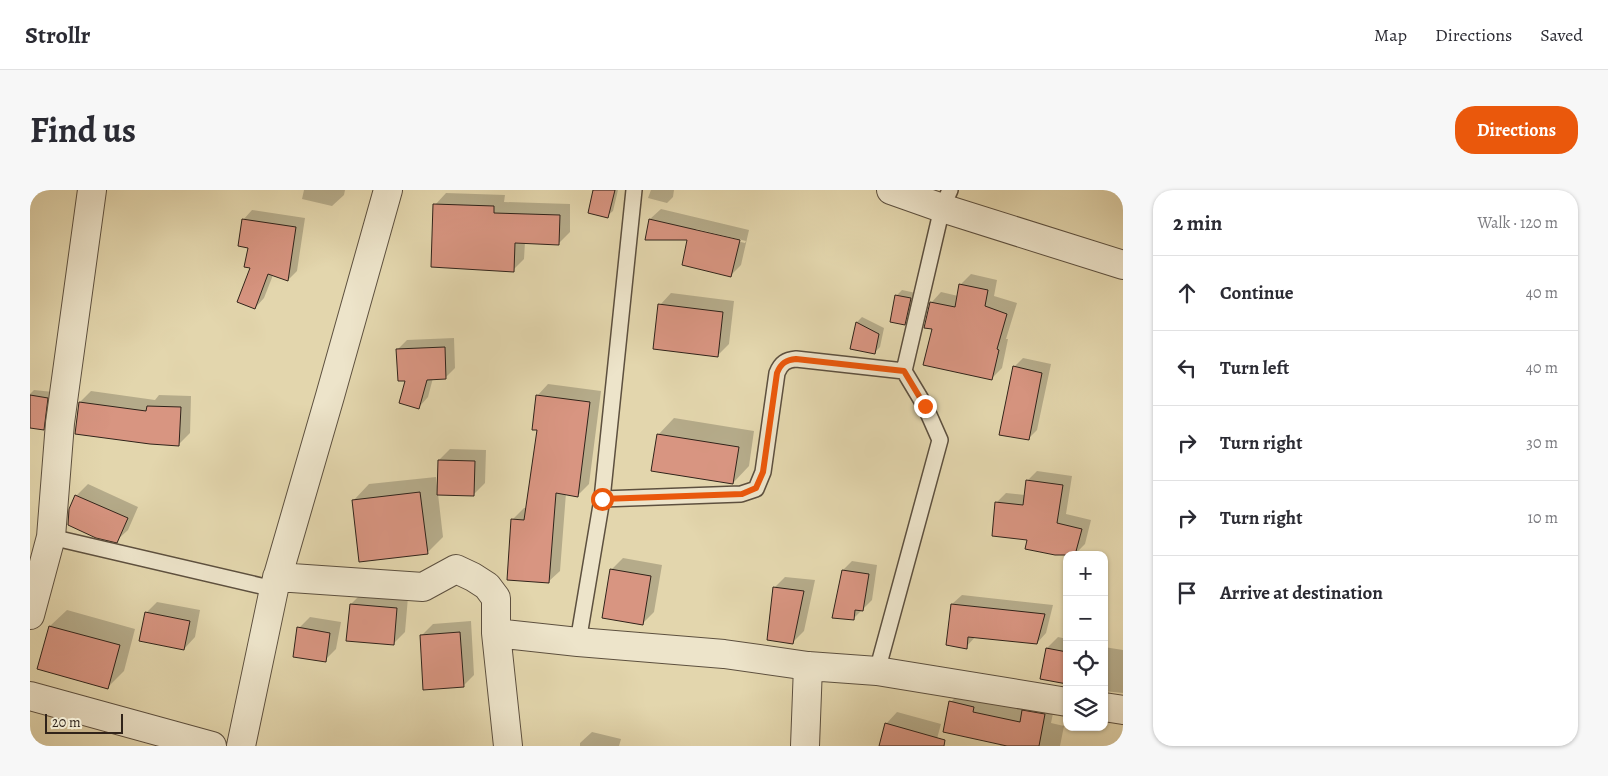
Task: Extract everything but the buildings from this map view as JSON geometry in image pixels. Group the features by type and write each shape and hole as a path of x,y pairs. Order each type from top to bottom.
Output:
{"street":[{"path":"30,615 51,537 60,423 92,190"},
{"path":"241,746 275,583 388,190"},
{"path":"891,190 948,196 1123,265"},
{"path":"275,583 423,587 456,569 487,586 496,598 496,632 508,746"},
{"path":"496,632 578,642 724,654 808,666 877,671 1063,701"},
{"path":"805,746 808,666"},
{"path":"30,696 212,746"},
{"path":"1108,708 1123,710"}],"lane":[{"path":"578,642 602,499 634,190"},
{"path":"877,671 940,440 925,406 904,371 948,196"},
{"path":"602,499 742,494 756,488 763,472 777,373 780,366 789,360 796,359 904,371"},
{"path":"51,537 275,583"}],"route":[{"path":"602,499 742,494 752,491 760,482 763,472 777,373 780,366 789,360 796,359 904,371 925,406"}]}
